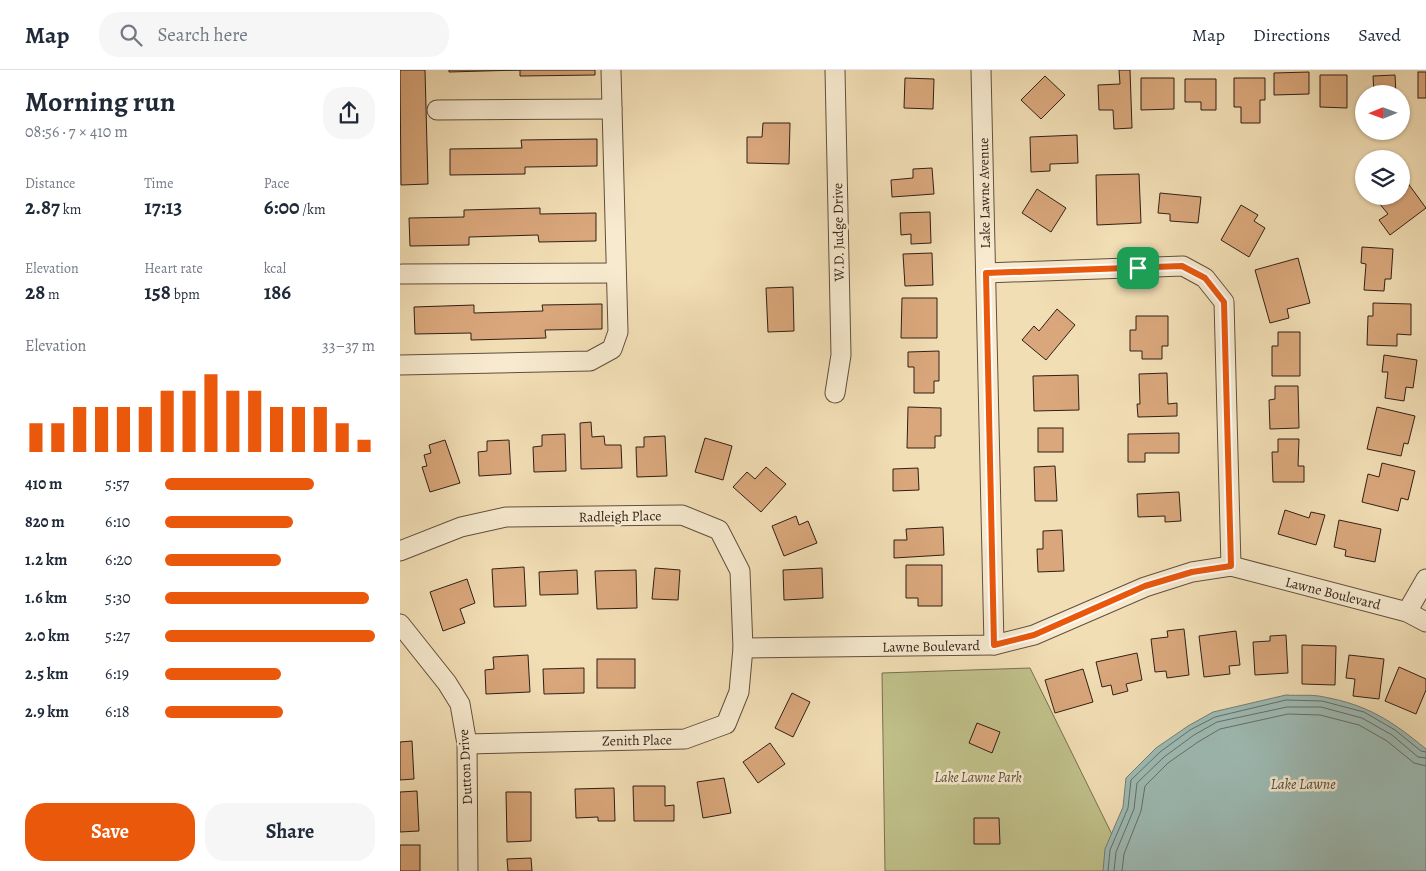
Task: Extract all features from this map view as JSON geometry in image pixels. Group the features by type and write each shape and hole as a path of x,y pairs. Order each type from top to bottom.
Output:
{"street":[{"path":"400,365 590,361 612,349 618,332 611,70"},
{"name":"W.D. Judge Drive","path":"835,70 841,355 835,393"},
{"name":"Lake Lawne Avenue","path":"981,70 994,645"},
{"path":"436,110 612,109"},
{"path":"986,273 1182,266 1205,278 1224,302 1231,566"},
{"path":"402,274 616,272"},
{"name":"Radleigh Place","path":"400,551 461,527 506,517 682,515 718,530 740,571 743,648"},
{"name":"Lawne Boulevard","path":"743,648 994,645 1034,635 1145,586 1192,572 1231,566 1407,612 1426,622"},
{"path":"1407,612 1426,579"},
{"name":"Dutton Drive","path":"400,624 447,683 460,704 467,744 468,871"},
{"name":"Zenith Place","path":"467,744 685,739 726,724 739,692 743,648"}],"green space":[{"name":"Lake Lawne Park","path":"1030,668 1130,871 885,871 882,673"}],"water":[{"name":"Lake Lawne","path":"1286,695 1319,696 1340,700 1367,710 1390,722 1426,749 1426,871 1103,871 1105,849 1123,807 1126,778 1156,748 1188,726 1213,712"}],"building":[{"path":"400,70 425,70 428,184 401,185"},
{"path":"449,70 520,70 449,72"},
{"path":"520,70 595,70 595,75 520,76"},
{"path":"1119,70 1130,70 1132,128 1114,129 1113,110 1099,110 1098,85 1120,84"},
{"path":"1309,72 1309,94 1274,95 1274,73"},
{"path":"1418,72 1426,72 1426,98 1418,98"},
{"path":"1320,75 1347,75 1347,108 1320,107"},
{"path":"1395,75 1396,85 1374,85 1373,76"},
{"path":"1045,76 1065,95 1041,119 1021,100"},
{"path":"905,78 934,79 933,109 904,108"},
{"path":"1141,78 1174,78 1174,109 1141,110"},
{"path":"1234,78 1265,78 1265,100 1260,100 1260,123 1241,123 1241,107 1234,107"},
{"path":"1185,79 1216,79 1216,110 1201,110 1201,102 1185,102"},
{"path":"763,123 790,123 789,164 747,163 747,137 762,137"},
{"path":"1077,135 1078,163 1050,164 1050,171 1031,172 1030,137"},
{"path":"597,139 597,166 525,167 525,174 450,175 450,149 522,148 521,140"},
{"path":"932,168 934,194 892,197 891,180 913,178 913,169"},
{"path":"1139,174 1141,223 1097,225 1096,175"},
{"path":"1410,186 1426,208 1390,235 1379,220 1388,214 1381,205 1410,205"},
{"path":"1037,189 1066,208 1051,232 1022,213"},
{"path":"1160,193 1201,197 1198,223 1170,221 1170,214 1158,213"},
{"path":"1241,205 1258,215 1254,221 1265,228 1249,257 1221,240"},
{"path":"540,208 540,214 596,213 596,241 539,242 538,235 469,237 469,245 410,246 409,218 464,217 464,210"},
{"path":"930,212 931,243 911,244 911,234 901,235 900,213"},
{"path":"1362,247 1393,249 1391,279 1385,279 1384,291 1364,290 1366,264 1361,263"},
{"path":"932,253 933,285 905,286 903,254"},
{"path":"1298,258 1310,303 1287,309 1289,318 1270,323 1255,270"},
{"path":"793,287 794,331 768,332 766,288"},
{"path":"902,298 937,298 937,338 901,338"},
{"path":"1373,303 1411,304 1411,335 1397,334 1397,346 1367,345 1368,316 1373,316"},
{"path":"602,304 602,329 545,330 546,338 471,340 471,333 415,334 414,307 474,305 474,313 543,311 542,305"},
{"path":"1057,309 1075,325 1046,360 1022,340 1034,326 1039,331"},
{"path":"1136,316 1168,316 1168,346 1162,346 1162,359 1142,359 1142,351 1130,351 1130,330 1136,330"},
{"path":"1278,332 1300,332 1300,376 1272,376 1272,346 1278,346"},
{"path":"939,351 939,381 934,381 934,393 914,393 914,367 908,367 908,352"},
{"path":"1384,355 1417,360 1413,388 1406,387 1404,401 1385,398 1388,372 1382,372"},
{"path":"1167,373 1168,404 1177,403 1177,416 1138,417 1137,404 1140,404 1139,374"},
{"path":"1078,375 1079,410 1034,411 1033,376"},
{"path":"1275,386 1298,386 1299,428 1270,429 1269,400 1275,399"},
{"path":"908,407 941,408 941,436 935,436 935,448 907,448"},
{"path":"1377,407 1415,416 1408,444 1404,443 1401,456 1367,449"},
{"path":"591,422 592,437 604,436 605,445 621,445 622,468 581,469 580,423"},
{"path":"1038,428 1063,428 1063,452 1038,452"},
{"path":"1179,433 1179,453 1145,453 1145,462 1128,462 1128,434"},
{"path":"565,434 566,471 534,472 533,447 542,446 542,435"},
{"path":"665,436 667,476 637,477 636,447 644,447 644,437"},
{"path":"705,438 732,446 723,480 695,472"},
{"path":"1278,439 1299,439 1298,466 1304,466 1304,482 1273,482 1272,452 1278,452"},
{"path":"445,440 460,483 430,492 422,467 427,466 424,455 431,453 429,445"},
{"path":"509,440 511,474 479,476 478,452 487,451 487,441"},
{"path":"1382,463 1415,471 1408,500 1401,498 1398,511 1362,502 1368,474 1379,477"},
{"path":"1055,466 1057,501 1035,501 1034,467"},
{"path":"766,467 786,484 761,512 733,487 747,472 755,479"},
{"path":"918,468 919,490 893,491 893,469"},
{"path":"1179,492 1181,521 1165,522 1165,516 1138,517 1137,494"},
{"path":"1285,510 1309,518 1311,512 1325,515 1316,545 1278,534"},
{"path":"796,516 799,525 808,521 817,543 784,556 772,526"},
{"path":"1339,520 1381,529 1375,562 1345,556 1346,550 1334,547"},
{"path":"943,527 944,555 894,558 894,540 907,540 906,529"},
{"path":"1062,530 1064,571 1038,572 1037,549 1043,549 1043,531"},
{"path":"906,565 942,565 942,606 918,606 918,598 906,598"},
{"path":"524,567 526,606 494,607 492,569"},
{"path":"655,568 680,570 678,600 652,599"},
{"path":"822,568 823,598 784,600 783,570"},
{"path":"577,570 578,594 540,595 539,572"},
{"path":"636,570 637,608 597,609 595,571"},
{"path":"467,579 475,603 460,609 465,623 443,631 430,592"},
{"path":"1184,629 1189,675 1167,678 1166,671 1155,672 1151,639 1168,637 1167,631"},
{"path":"1236,631 1240,665 1229,666 1230,674 1204,677 1199,636"},
{"path":"1286,635 1288,673 1255,675 1253,642 1270,641 1270,636"},
{"path":"1302,645 1336,646 1335,685 1302,684"},
{"path":"1137,653 1142,680 1126,684 1128,691 1113,695 1111,685 1102,687 1096,662"},
{"path":"528,655 530,692 486,694 485,670 494,669 493,657"},
{"path":"1349,655 1384,659 1379,699 1353,696 1355,679 1346,678"},
{"path":"597,659 635,659 635,688 597,688"},
{"path":"1399,667 1426,679 1426,690 1416,714 1385,701"},
{"path":"584,668 584,693 544,694 543,669"},
{"path":"1083,669 1093,702 1055,713 1045,680"},
{"path":"792,693 810,702 793,737 775,728"},
{"path":"977,723 1000,732 992,753 969,743"},
{"path":"412,741 414,779 400,780 400,742"},
{"path":"770,743 785,764 758,783 743,762"},
{"path":"724,778 731,813 703,818 697,782"},
{"path":"633,786 665,786 665,806 674,805 674,821 634,821"},
{"path":"614,788 615,821 598,821 598,817 576,818 575,789"},
{"path":"417,791 419,831 400,832 400,792"},
{"path":"506,792 531,792 531,841 507,842"},
{"path":"974,818 999,818 1000,844 974,844"},
{"path":"400,845 420,845 420,871 400,871"},
{"path":"531,858 532,871 508,871 507,859"}],"route":[{"path":"1182,266 1205,278 1224,302 1231,566 1192,572 1145,586 1034,635 994,645 986,273 1138,268 1182,266"}]}
